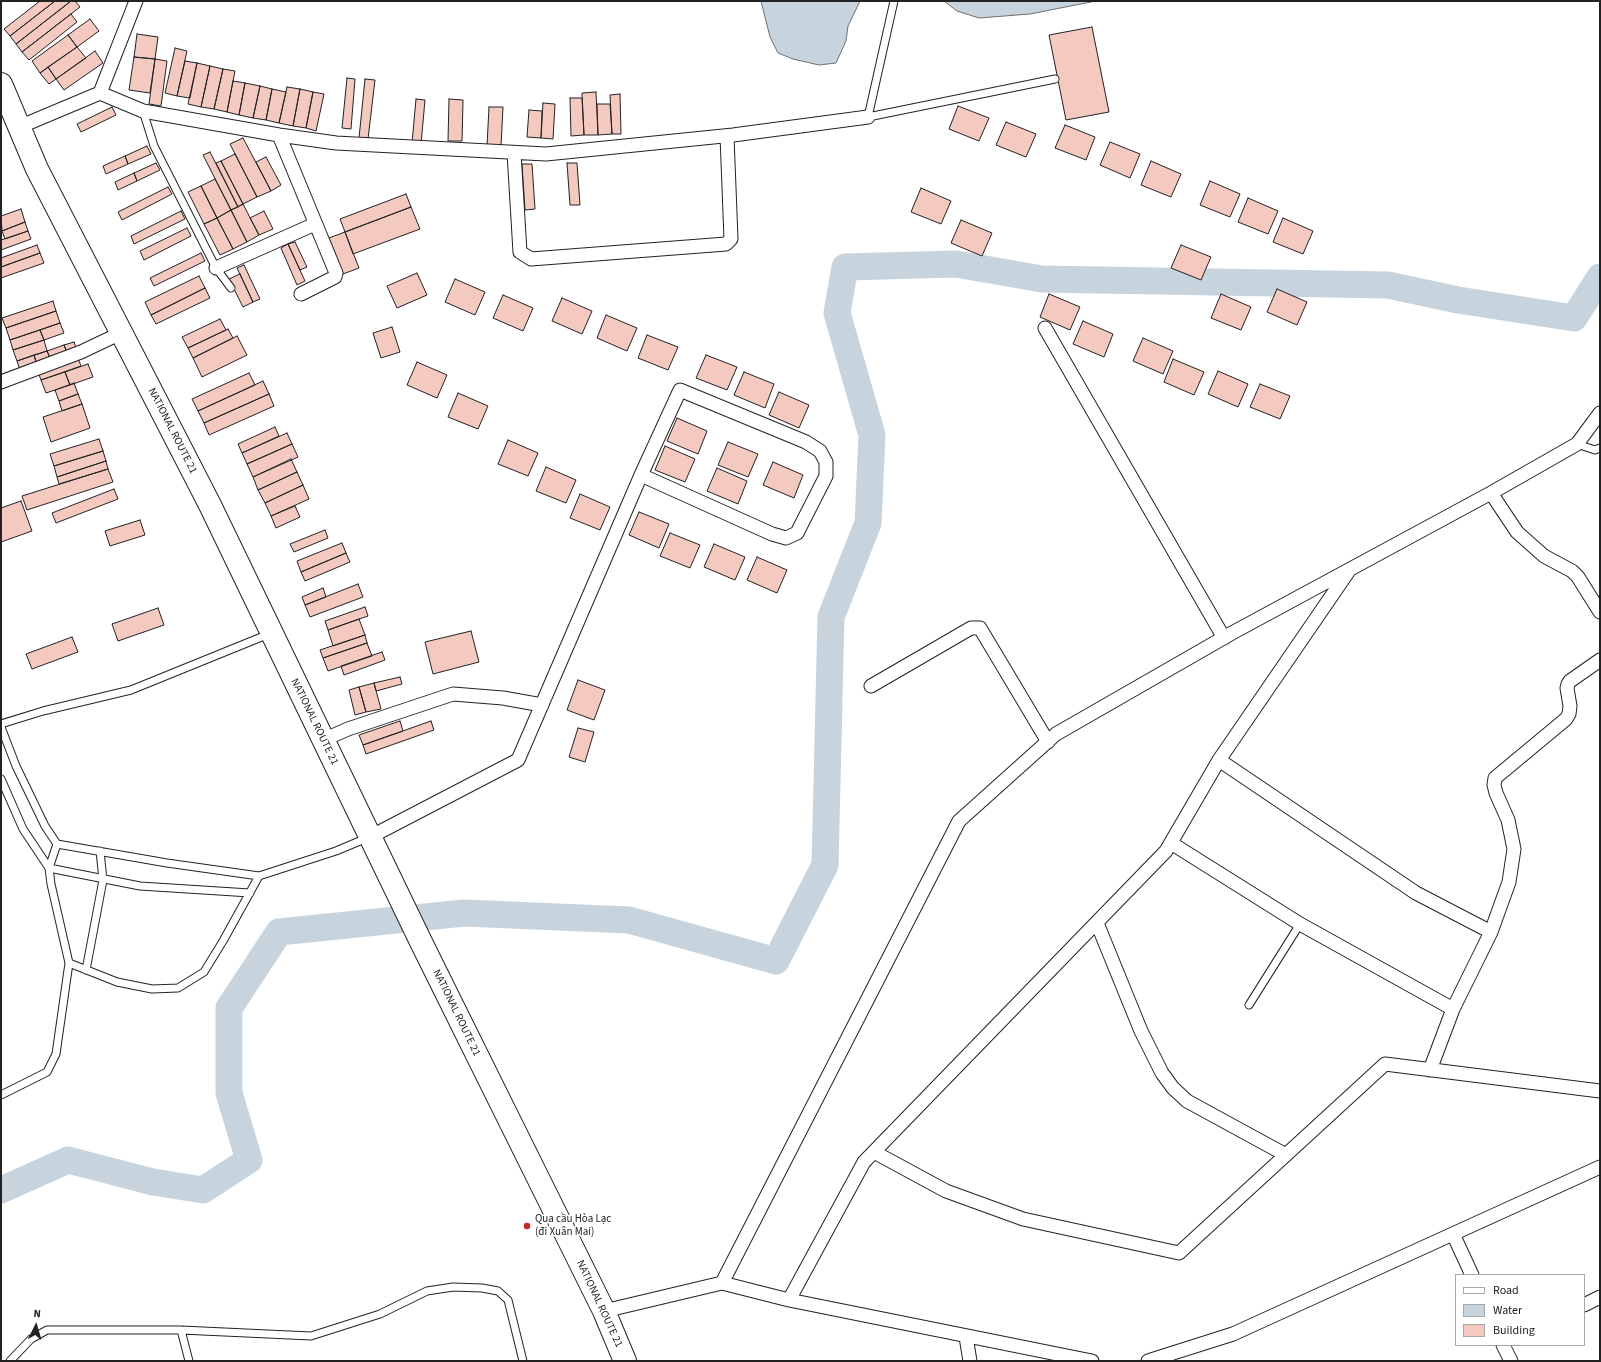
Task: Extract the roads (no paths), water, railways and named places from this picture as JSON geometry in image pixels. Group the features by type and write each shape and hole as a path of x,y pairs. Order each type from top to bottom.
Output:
{"highway":[{"name":"NATIONAL ROUTE 21","path":"3,95 37,169 210,505 395,890 604,1311 625,1361"}],"street":[{"path":"100,93 136,1"},
{"path":"19,127 100,93 143,111 279,135 336,143 546,154 727,136 868,117"},
{"path":"279,135 336,274 335,277 300,294"},
{"path":"514,153 520,252 531,259 726,244 731,239 727,136"},
{"path":"216,268 315,224"},
{"path":"1045,328 1224,638"},
{"path":"1,382 81,352 122,333"},
{"path":"370,837 518,760 640,475 680,390 806,442 820,450 826,462 826,476 797,534 786,538 772,534 640,475"},
{"path":"722,1283 959,821 1056,734 1224,638 1491,493 1577,444 1600,413"},
{"path":"1491,493 1517,532 1544,556 1578,577 1600,612"},
{"path":"789,1300 864,1162 1166,851 1220,760 1349,570"},
{"path":"871,686 971,628 980,628 1048,742"},
{"path":"1430,1070 1453,1009 1491,932 1509,882 1514,849 1508,820 1496,793 1494,785 1495,778 1566,719 1569,714 1570,706 1567,688 1568,684 1600,660"},
{"path":"323,740 348,729 453,694 503,698 542,705"},
{"path":"1220,760 1416,893 1491,932"},
{"path":"1171,843 1300,924 1453,1009"},
{"path":"1097,923 1140,1031 1162,1073 1173,1088 1187,1102 1286,1155"},
{"path":"874,1152 946,1191 1024,1219 1179,1253 1385,1064 1600,1091"},
{"path":"1148,1361 1233,1334 1600,1167"},
{"path":"1453,1234 1472,1274"},
{"path":"604,1311 722,1283 789,1300 1092,1361"},
{"path":"1585,1304 1600,1297"},
{"path":"966,1336 970,1361"},
{"path":"1504,1346 1511,1361"}],"lane":[{"path":"894,1 868,117 1054,79"},
{"path":"143,111 154,146 216,268 231,288"},
{"path":"1577,444 1595,450 1600,448"},
{"path":"271,633 131,690 43,711 1,726 16,766 44,826 57,844 167,863 259,876 336,851 370,837"},
{"path":"1,779 23,829 49,868 103,880 140,886 250,893"},
{"path":"1,1095 47,1072 56,1054 69,963 51,884 49,868 57,844"},
{"path":"86,970 103,880 100,851"},
{"path":"69,963 117,982 152,988 178,988 204,972 259,876"},
{"path":"1249,1005 1300,924"},
{"path":"10,1361 31,1339 47,1330 181,1330 311,1336 380,1314 427,1291 452,1287 482,1288 498,1291 508,1300 523,1361"},
{"path":"181,1330 189,1361"}],"water":[{"path":"761,1 860,1 848,26 846,41 836,63 819,65 793,59 778,53 770,37"},
{"path":"944,1 1096,1 1030,14 979,18 957,11"}],"waterway":[{"path":"1,1190 68,1160 153,1182 203,1190 249,1160 229,1093 229,1008 279,932 464,913 629,920 776,961 825,865 831,617 868,523 872,435 837,313 845,267 956,264 1042,279 1388,285 1458,300 1574,318 1600,277"}],"place":[{"name":"Qua cầu Hòa Lạc (đi Xuân Mai)","path":"527,1226"}]}
